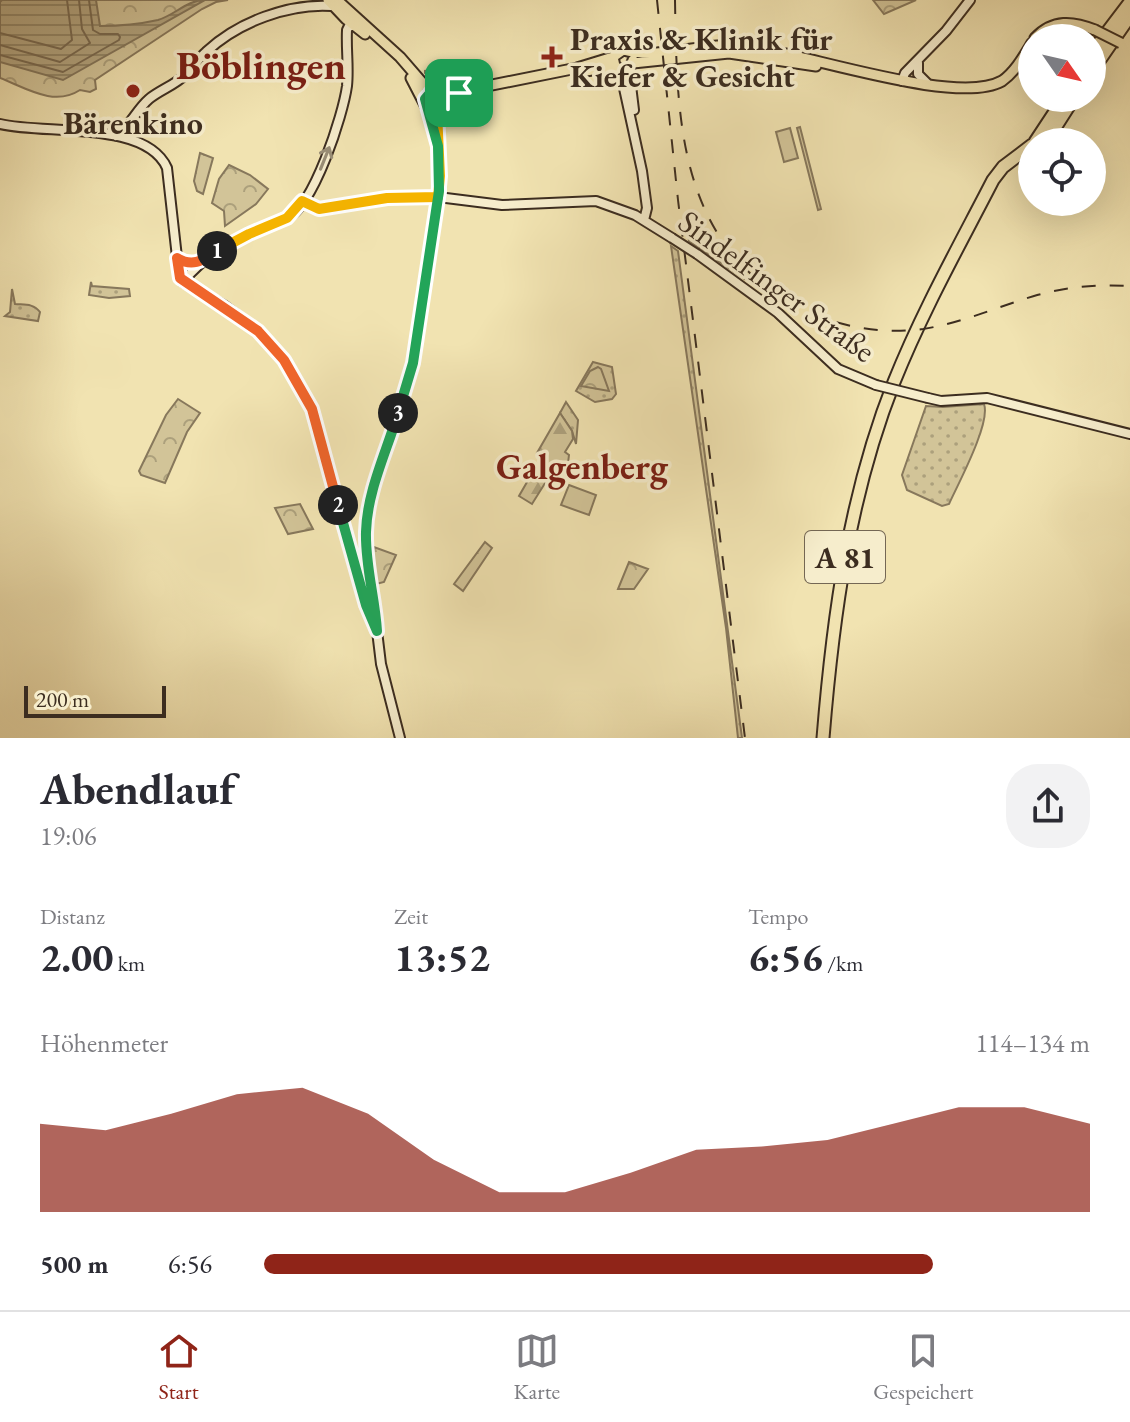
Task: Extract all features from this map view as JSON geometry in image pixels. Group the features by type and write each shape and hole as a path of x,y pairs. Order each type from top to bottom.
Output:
{"highway":[{"path":"1106,34 1130,2"},
{"path":"1106,49 1130,16"},
{"path":"1106,49 1130,22"},
{"name":"A 81","path":"826,738 831,651 845,554 864,472 888,398 911,342 993,180 1003,167 1018,156"},
{"name":"A 81","path":"826,738 850,552 863,491 882,427 921,332 997,182 1018,163"}],"main road":[{"path":"954,22 970,0"},
{"path":"904,81 977,0"},
{"path":"116,136 146,102 182,78 203,54 230,34 277,13 331,3 412,75 433,100 431,115 438,146 438,197 413,363 366,521 381,664 400,738"},
{"path":"183,282 192,263 287,218 302,201 319,172 334,135 347,83 347,30 357,23"},
{"path":"1060,24 1081,24"},
{"path":"1106,36 1125,46"},
{"path":"624,63 648,54 729,45 774,51 904,81 962,87 990,85 1004,79 1018,61"},
{"path":"433,100 577,68 729,53 803,65 853,69"},
{"path":"921,59 919,78 932,85"},
{"path":"624,63 646,200 644,220"},
{"path":"412,75 435,87 462,92"},
{"path":"130,122 132,137 165,163 180,278 258,331 277,351 301,388 314,416 366,605 377,631"},
{"path":"0,124 132,137"},
{"name":"Sindelfinger Straße","path":"302,201 319,209 387,198 438,197 500,205 589,200 644,220 697,254 771,308 838,369 876,385 941,401 987,398 1130,434"},
{"path":"625,211 638,207 646,200"},
{"path":"177,258 192,263"}],"green space":[{"path":"0,0 228,0 202,9 95,80 96,89 90,92 80,90 60,97 40,94 0,78"},
{"path":"873,0 916,0 884,14"},
{"path":"448,68 450,82 435,81 425,73 425,71"},
{"path":"800,127 821,209 818,210 797,128"},
{"path":"790,128 798,158 784,162 776,132"},
{"path":"200,153 213,158 203,194 197,191 194,181"},
{"path":"229,165 250,175 268,189 256,204 225,226 224,211 212,203 219,179"},
{"path":"691,213 713,252 718,253 746,280 689,241 686,215"},
{"path":"671,246 678,251 742,738 738,738 726,628"},
{"path":"91,282 92,286 129,289 130,296 109,298 89,295"},
{"path":"12,289 15,304 31,306 40,312 38,321 5,316 10,312"},
{"path":"593,362 612,367 616,394 612,399 595,402 576,391"},
{"path":"598,367 609,391 581,386 590,371"},
{"path":"178,399 200,413 187,432 165,483 141,475 139,471 166,415"},
{"path":"566,402 578,420 576,444 572,431 560,413"},
{"path":"984,404 983,425 949,504 942,506 907,490 902,475 926,406"},
{"path":"560,413 572,431 573,439 565,452 569,455 566,479 556,471 552,472 532,504 519,496 538,463 542,465 543,457 537,453"},
{"path":"569,485 596,495 589,515 561,505"},
{"path":"300,504 313,529 288,534 275,508"},
{"path":"485,542 492,548 463,591 454,584"},
{"path":"371,546 396,555 384,582 376,584"},
{"path":"629,562 648,569 634,589 618,589"}],"water":[{"path":"2,0 96,0 100,26 158,20 192,2 205,0 63,80 0,62"}],"railway":[{"path":"657,0 678,200 745,738"},
{"path":"675,0 683,131 691,172 705,211 726,246 755,278 794,305 857,327 906,331 952,323 1057,290 1130,286"}],"place":[{"name":"Praxis & Klinik für Kiefer & Gesicht","path":"552,57"},
{"name":"Bärenkino","path":"133,91"}],"district":[{"name":"Böblingen","path":"261,65"},
{"name":"Galgenberg","path":"582,466"}],"route":[{"path":"459,93 437,109 440,176 438,197 387,198 319,209 302,201 291,216 249,234 197,263 177,258 181,281 225,306 258,331 277,351 301,388 312,409 368,613 377,631 366,521 413,363 439,191 440,176 438,146 425,99 431,92 442,95 459,93"}]}
